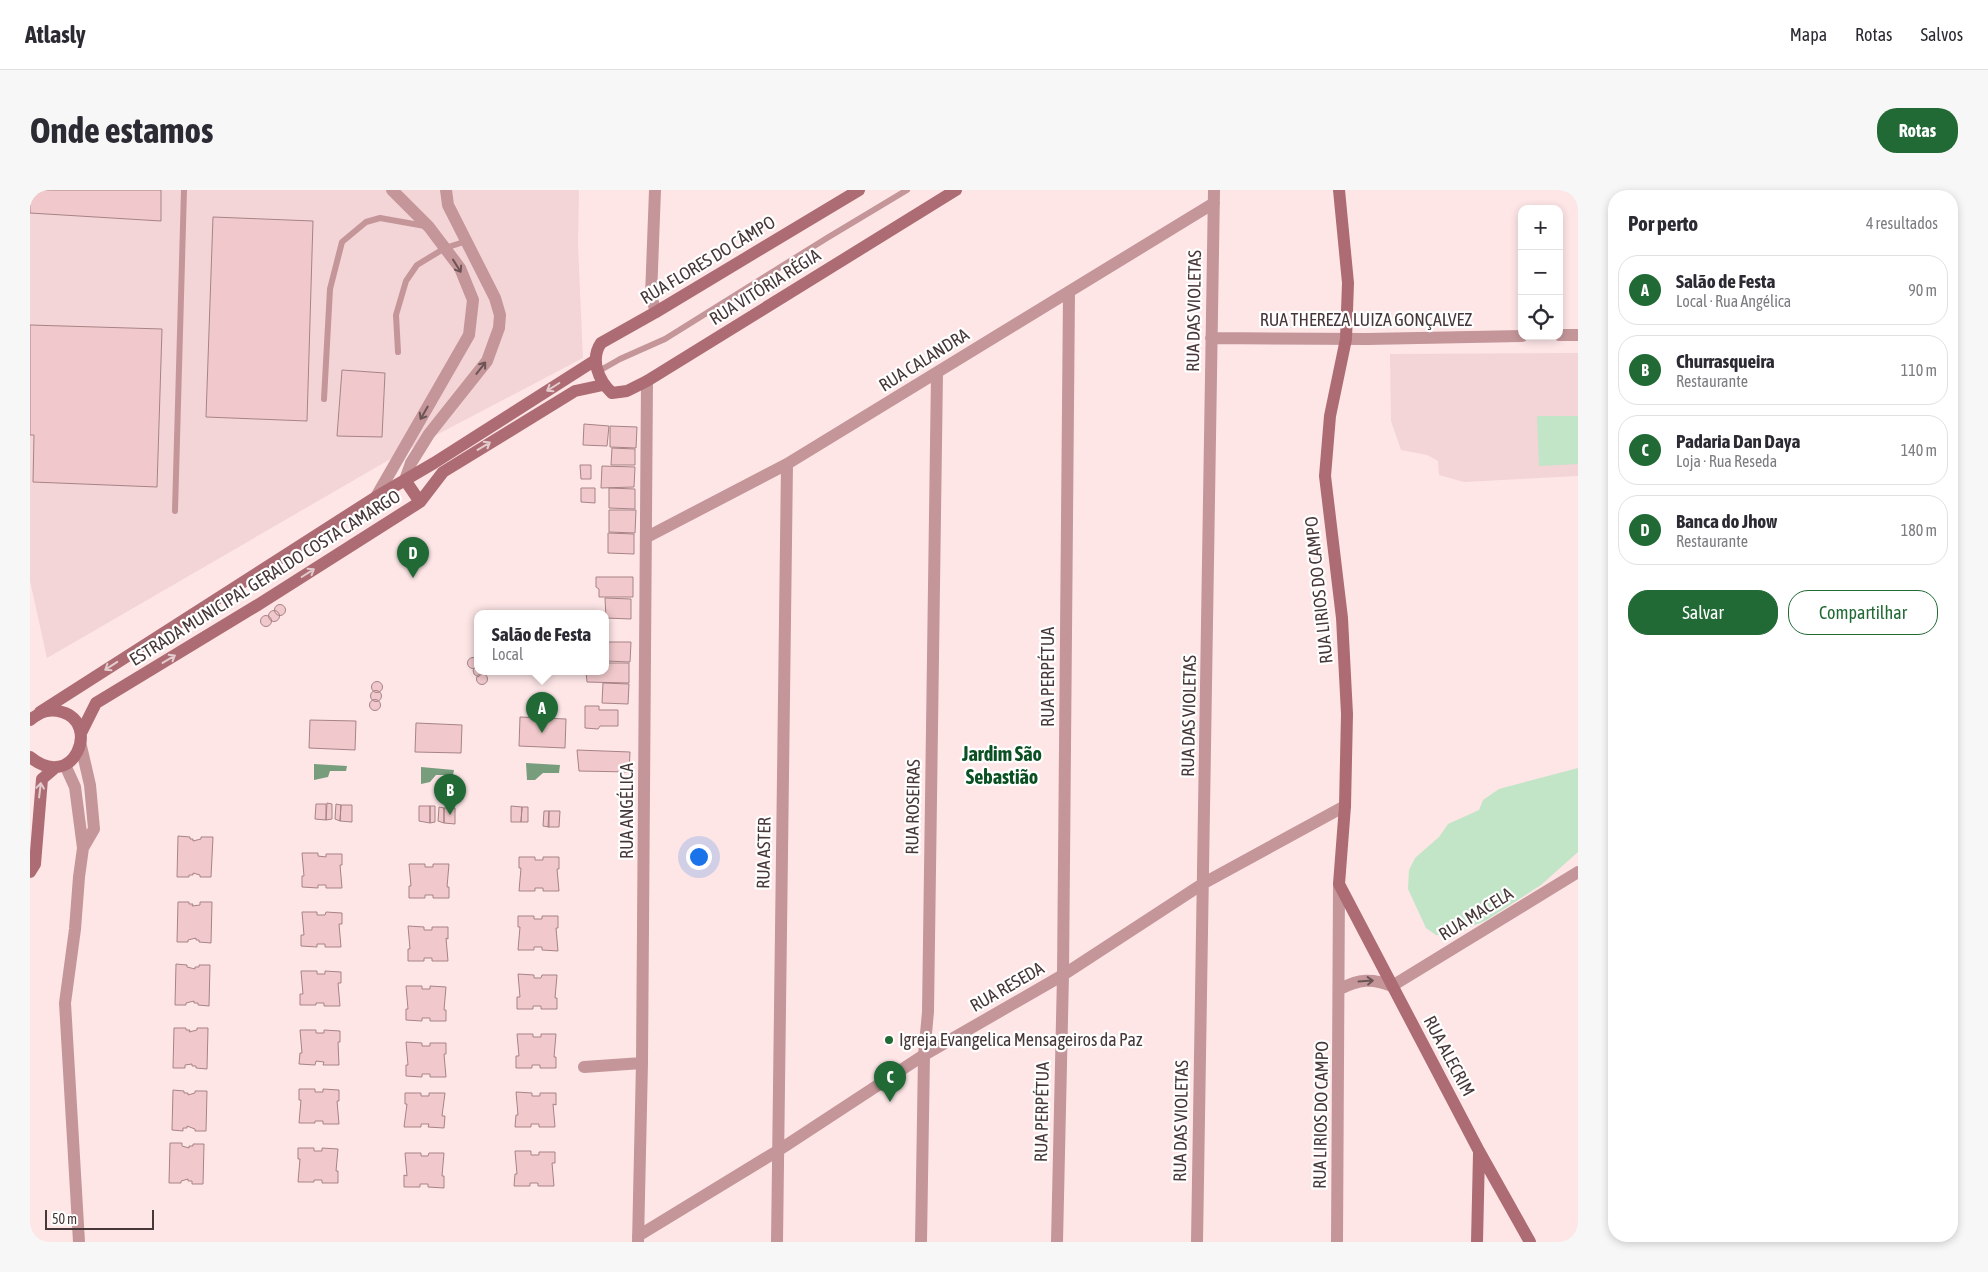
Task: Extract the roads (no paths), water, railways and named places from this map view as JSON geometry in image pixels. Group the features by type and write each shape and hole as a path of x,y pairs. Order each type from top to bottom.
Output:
{"street":[{"path":"376,497 469,335 473,300 460,268 429,227 392,190"},
{"path":"420,502 405,480 411,463 429,434 487,360 499,328 500,315 495,298 448,205 446,190"},
{"path":"655,190 651,296 656,312"},
{"name":"RUA FLORES DO CÂMPO","path":"596,366 596,350 601,343 859,190"},
{"name":"RUA VITÓRIA RÉGIA","path":"603,385 612,393 627,391 647,380 956,190"},
{"name":"RUA LIRIOS DO CAMPO","path":"1337,1242 1340,989 1339,884 1346,806 1347,714 1342,618 1325,476 1330,416 1346,339 1348,283 1339,190"},
{"name":"RUA CALANDRA","path":"646,537 787,464 1068,292 1214,196"},
{"name":"RUA DAS VIOLETAS","path":"1197,1242 1214,196"},
{"name":"RUA PERPÉTUA","path":"1057,1242 1063,975 1068,292"},
{"path":"1563,336 1578,335"},
{"name":"RUA THEREZA LUIZA GONÇALVEZ","path":"1211,338 1346,339 1518,336"},
{"path":"596,366 603,385"},
{"name":"ESTRADA MUNICIPAL GERALDO COSTA CAMARGO","path":"35,716 376,497 596,366"},
{"name":"RUA ROSEIRAS","path":"921,1242 924,1056 928,1012 937,373"},
{"name":"RUA ANGÉLICA","path":"638,1239 642,1063 647,380"},
{"name":"ESTRADA MUNICIPAL GERALDO COSTA CAMARGO","path":"78,727 96,703 256,606 420,502 442,472 575,391 603,385"},
{"name":"RUA ASTER","path":"777,1242 787,464"},
{"path":"35,716 53,710 65,713 78,727 90,785 94,829 84,848"},
{"path":"30,872 35,864 42,779 75,758 81,746"},
{"path":"30,757 39,765 52,768 60,766"},
{"path":"60,766 75,787 84,848 65,1003 79,1242"},
{"name":"RUA RESEDA","path":"638,1239 924,1056 1063,975 1204,883 1346,806"},
{"name":"RUA MACELA","path":"1392,986 1578,872"},
{"name":"RUA ALECRIM","path":"1339,884 1479,1151 1530,1242"},
{"path":"1340,989 1352,982 1366,979 1379,980 1392,986"},
{"path":"584,1067 642,1063"},
{"path":"1478,1242 1479,1151"}],"lane":[{"path":"175,511 184,190"},
{"path":"596,366 620,359 665,339 907,190"},
{"path":"324,400 330,288 342,242 366,222 380,218 429,227"},
{"path":"398,352 396,315 406,281 417,265 445,248 466,241"}],"place":[{"name":"Banca do Jhow","path":"413,578"},
{"name":"Salão de Festa","path":"542,733"},
{"name":"Churrasqueira","path":"450,815"},
{"name":"Igreja Evangelica Mensageiros da Paz","path":"889,1040"},
{"name":"Padaria Dan Daya","path":"890,1102"}],"district":[{"name":"Jardim São Sebastião","path":"1002,766"}]}
